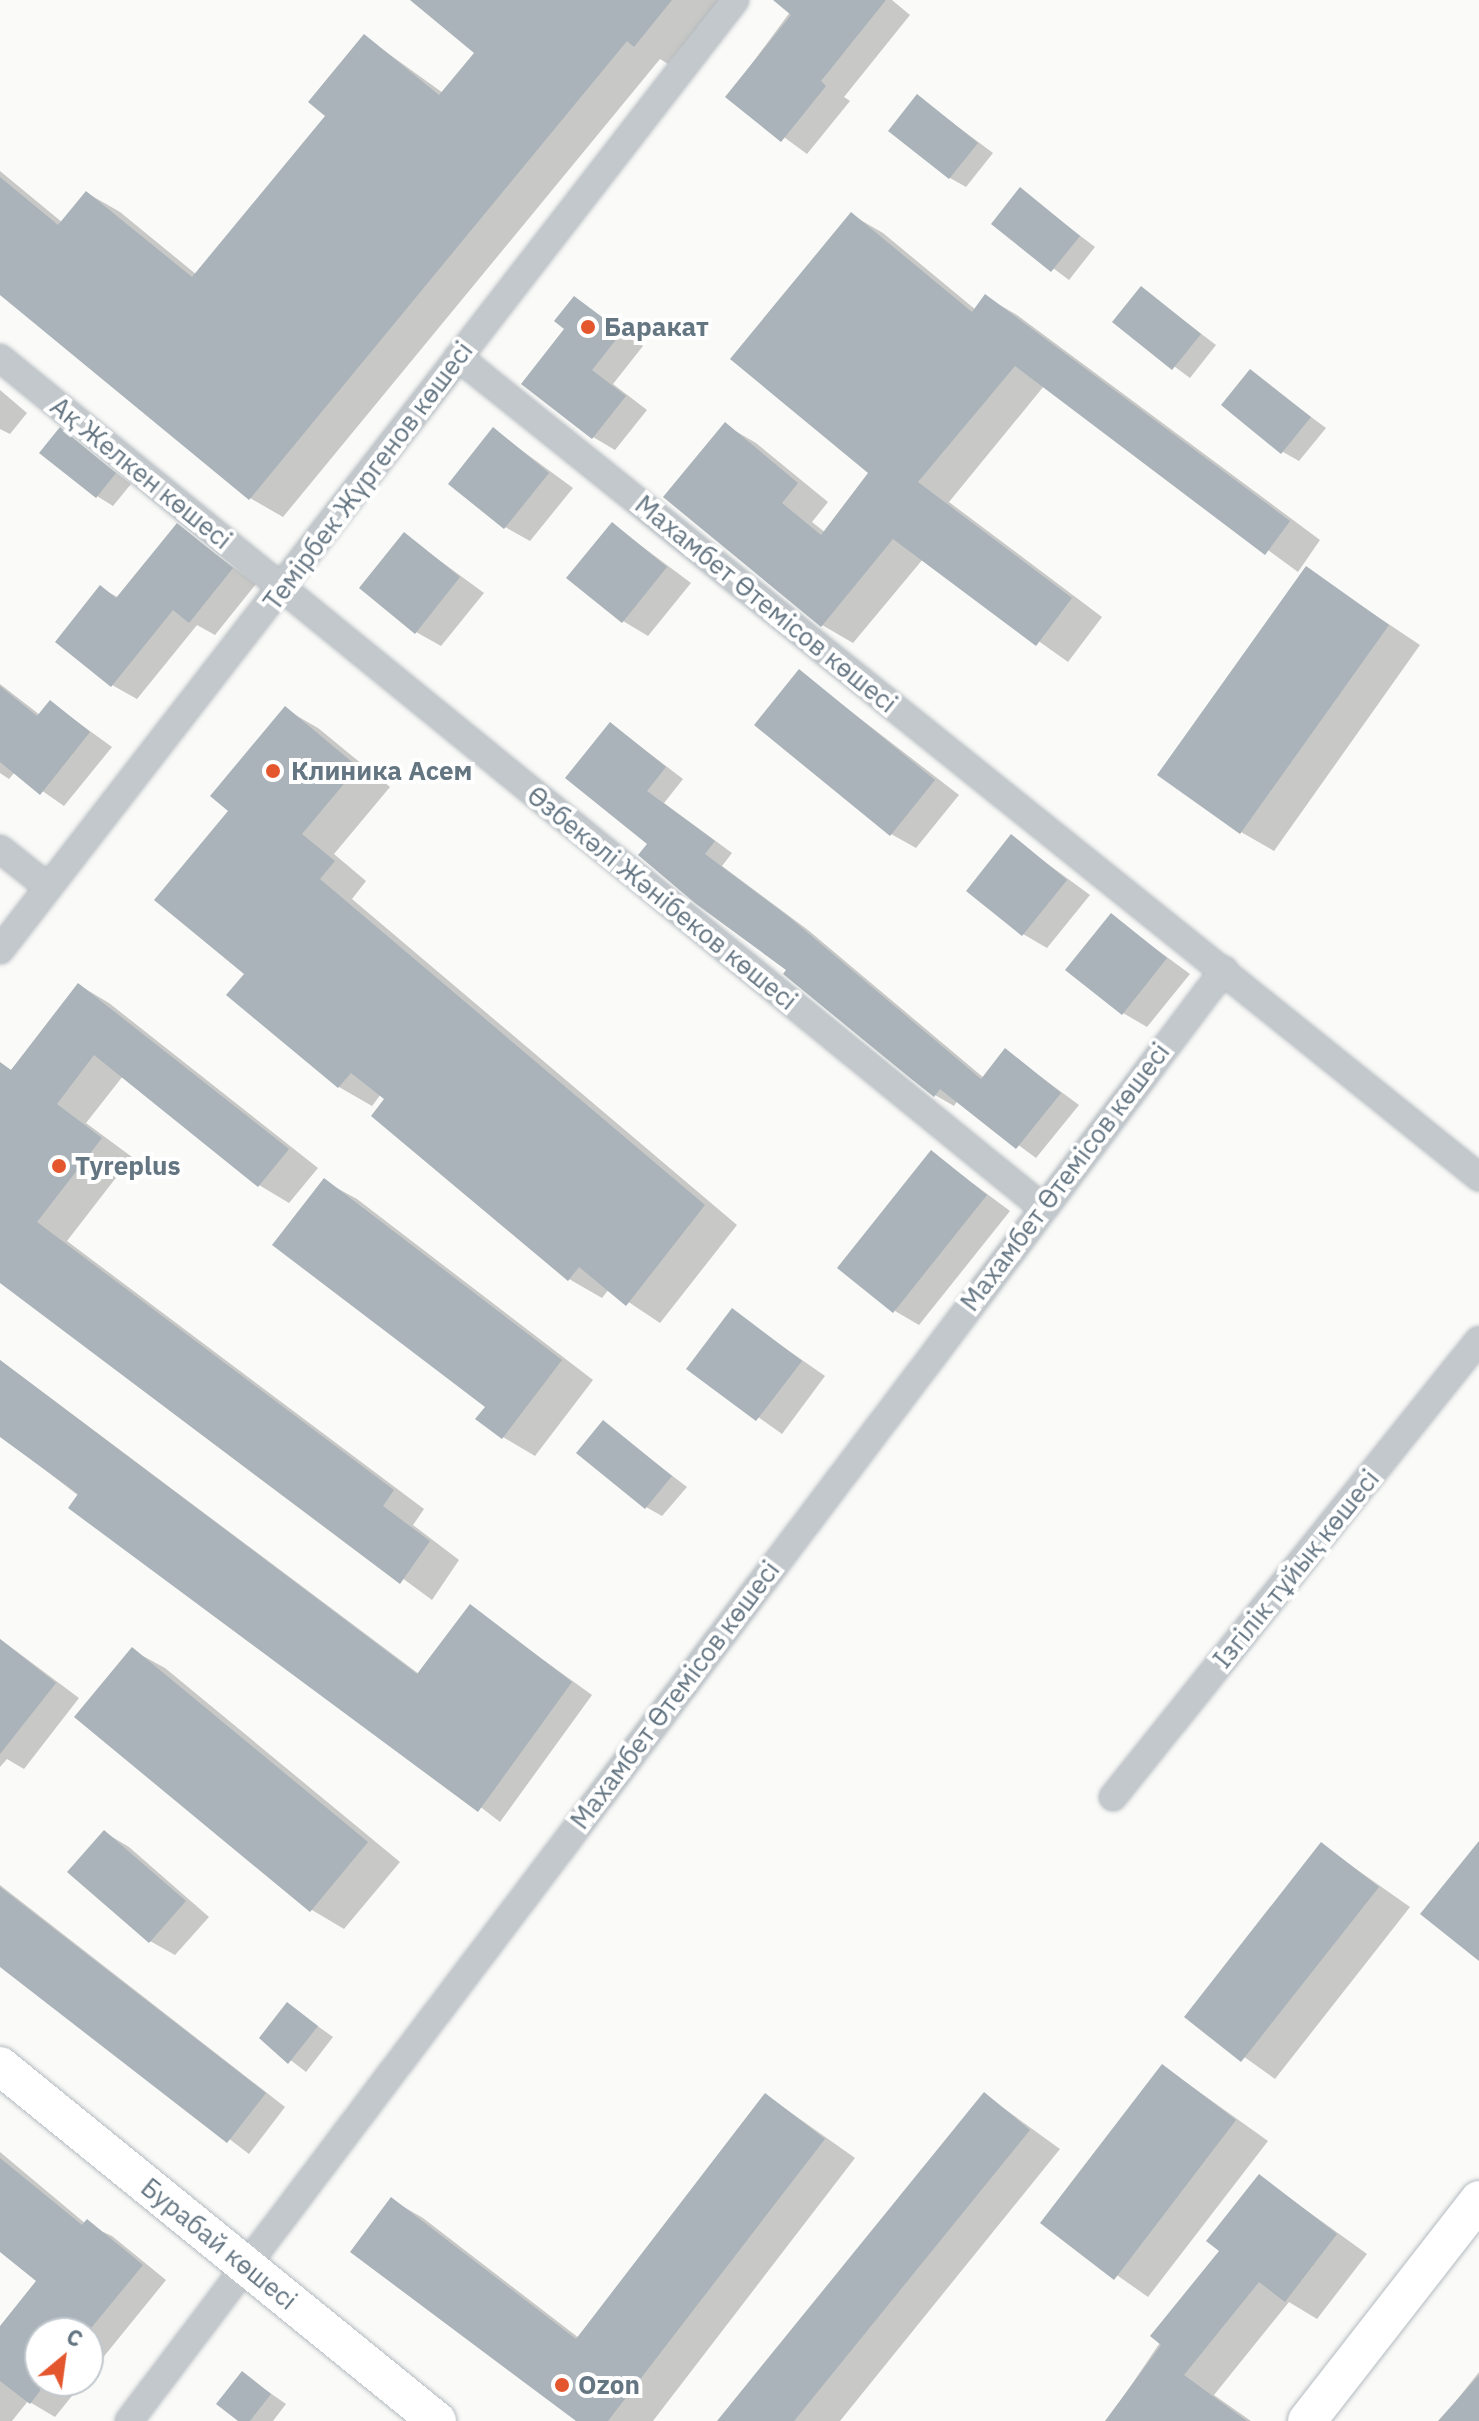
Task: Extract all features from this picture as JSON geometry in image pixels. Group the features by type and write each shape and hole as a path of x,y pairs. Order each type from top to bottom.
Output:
{"street":[{"name":"Темірбек Жүргенов көшесі","path":"0,950 283,589 458,357 735,0"},
{"name":"Махамбет Өтемісов көшесі","path":"458,357 1479,1177"},
{"name":"Ақ Желкен көшесі","path":"0,358 283,589"},
{"name":"Өзбекәлі Жәнібеков көшесі","path":"283,589 1042,1207"},
{"path":"0,849 48,887"},
{"name":"Махамбет Өтемісов көшесі","path":"129,2421 1042,1207 1224,970"},
{"name":"Ізгілік тұйық көшесі","path":"1113,1797 1479,1340"},
{"name":"Бурабай көшесі","path":"0,2066 437,2421"},
{"path":"1307,2421 1479,2200"}],"building":[{"path":"410,0 672,0 634,47 627,41 249,500 0,295 0,177 58,225 86,191 192,277 325,116 308,102 364,34 439,95 474,53"},
{"path":"773,0 886,0 821,81 826,86 781,142 725,97 791,15"},
{"path":"917,94 978,143 949,179 888,131"},
{"path":"1020,187 1080,236 1051,272 991,224"},
{"path":"851,212 972,312 985,294 1290,521 1265,555 1015,366 918,482 1072,598 1036,646 893,539 821,627 663,497 725,422 798,483 782,503 821,535 868,473 730,359"},
{"path":"1141,286 1201,334 1172,370 1112,322"},
{"path":"574,296 622,332 592,370 626,396 592,439 521,384 564,329 554,321"},
{"path":"1250,369 1311,417 1281,454 1221,405"},
{"path":"60,427 116,473 96,498 39,453"},
{"path":"493,427 549,473 504,529 448,484"},
{"path":"612,522 667,567 622,623 566,578"},
{"path":"177,523 233,568 189,623 173,610 111,687 55,642 100,585 116,598"},
{"path":"404,532 460,577 415,634 359,588"},
{"path":"1306,566 1389,625 1240,834 1157,775"},
{"path":"799,669 935,780 890,836 754,725"},
{"path":"0,686 37,716 50,700 90,732 40,795 0,762"},
{"path":"285,706 358,767 302,834 335,861 320,879 705,1205 626,1306 579,1267 568,1281 371,1116 384,1099 351,1073 338,1088 226,995 244,974 154,900 228,811 210,796"},
{"path":"610,722 666,767 647,791 715,841 705,854 789,917 981,1079 1005,1048 1061,1093 1016,1149 940,1089 934,1097 783,974 786,970 696,904 638,855 647,844 565,778"},
{"path":"1011,834 1067,880 1022,936 966,891"},
{"path":"1111,913 1167,958 1122,1015 1065,970"},
{"path":"78,983 289,1149 258,1187 94,1055 57,1104 102,1138 37,1222 394,1490 383,1506 430,1541 400,1584 0,1283 0,1062 11,1070"},
{"path":"931,1150 987,1195 893,1313 837,1268"},
{"path":"324,1178 562,1360 502,1439 475,1419 485,1407 272,1245"},
{"path":"732,1308 802,1361 756,1421 686,1369"},
{"path":"0,1360 417,1674 470,1604 572,1682 478,1812 68,1508 78,1494 0,1437"},
{"path":"603,1420 672,1476 645,1509 576,1453"},
{"path":"0,1639 56,1683 0,1754"},
{"path":"132,1647 368,1842 310,1912 74,1717"},
{"path":"104,1830 186,1901 149,1943 67,1872"},
{"path":"1479,1841 1479,1961 1420,1914"},
{"path":"1321,1842 1379,1887 1241,2062 1184,2017"},
{"path":"0,1887 266,2093 227,2143 0,1967"},
{"path":"287,2002 318,2026 288,2064 259,2038"},
{"path":"1162,2064 1236,2120 1114,2280 1040,2223"},
{"path":"984,2092 1030,2130 794,2421 717,2421"},
{"path":"765,2093 825,2139 608,2421 576,2421 350,2252 391,2197 576,2339"},
{"path":"0,2158 82,2225 87,2219 143,2265 100,2317 24,2317 24,2397 35,2397 30,2404 0,2381 0,2326 36,2281 0,2252"},
{"path":"1259,2174 1337,2234 1285,2302 1259,2282 1184,2375 1247,2421 1105,2421 1161,2345 1150,2336 1219,2251 1206,2241"},
{"path":"242,2371 271,2394 250,2421 238,2421 216,2404"},
{"path":"1479,2375 1479,2421 1438,2421"}],"place":[{"name":"Баракат","path":"588,327"},
{"name":"Клиника Асем","path":"273,771"},
{"name":"Tyreplus","path":"59,1166"},
{"name":"Ozon","path":"562,2385"}]}
